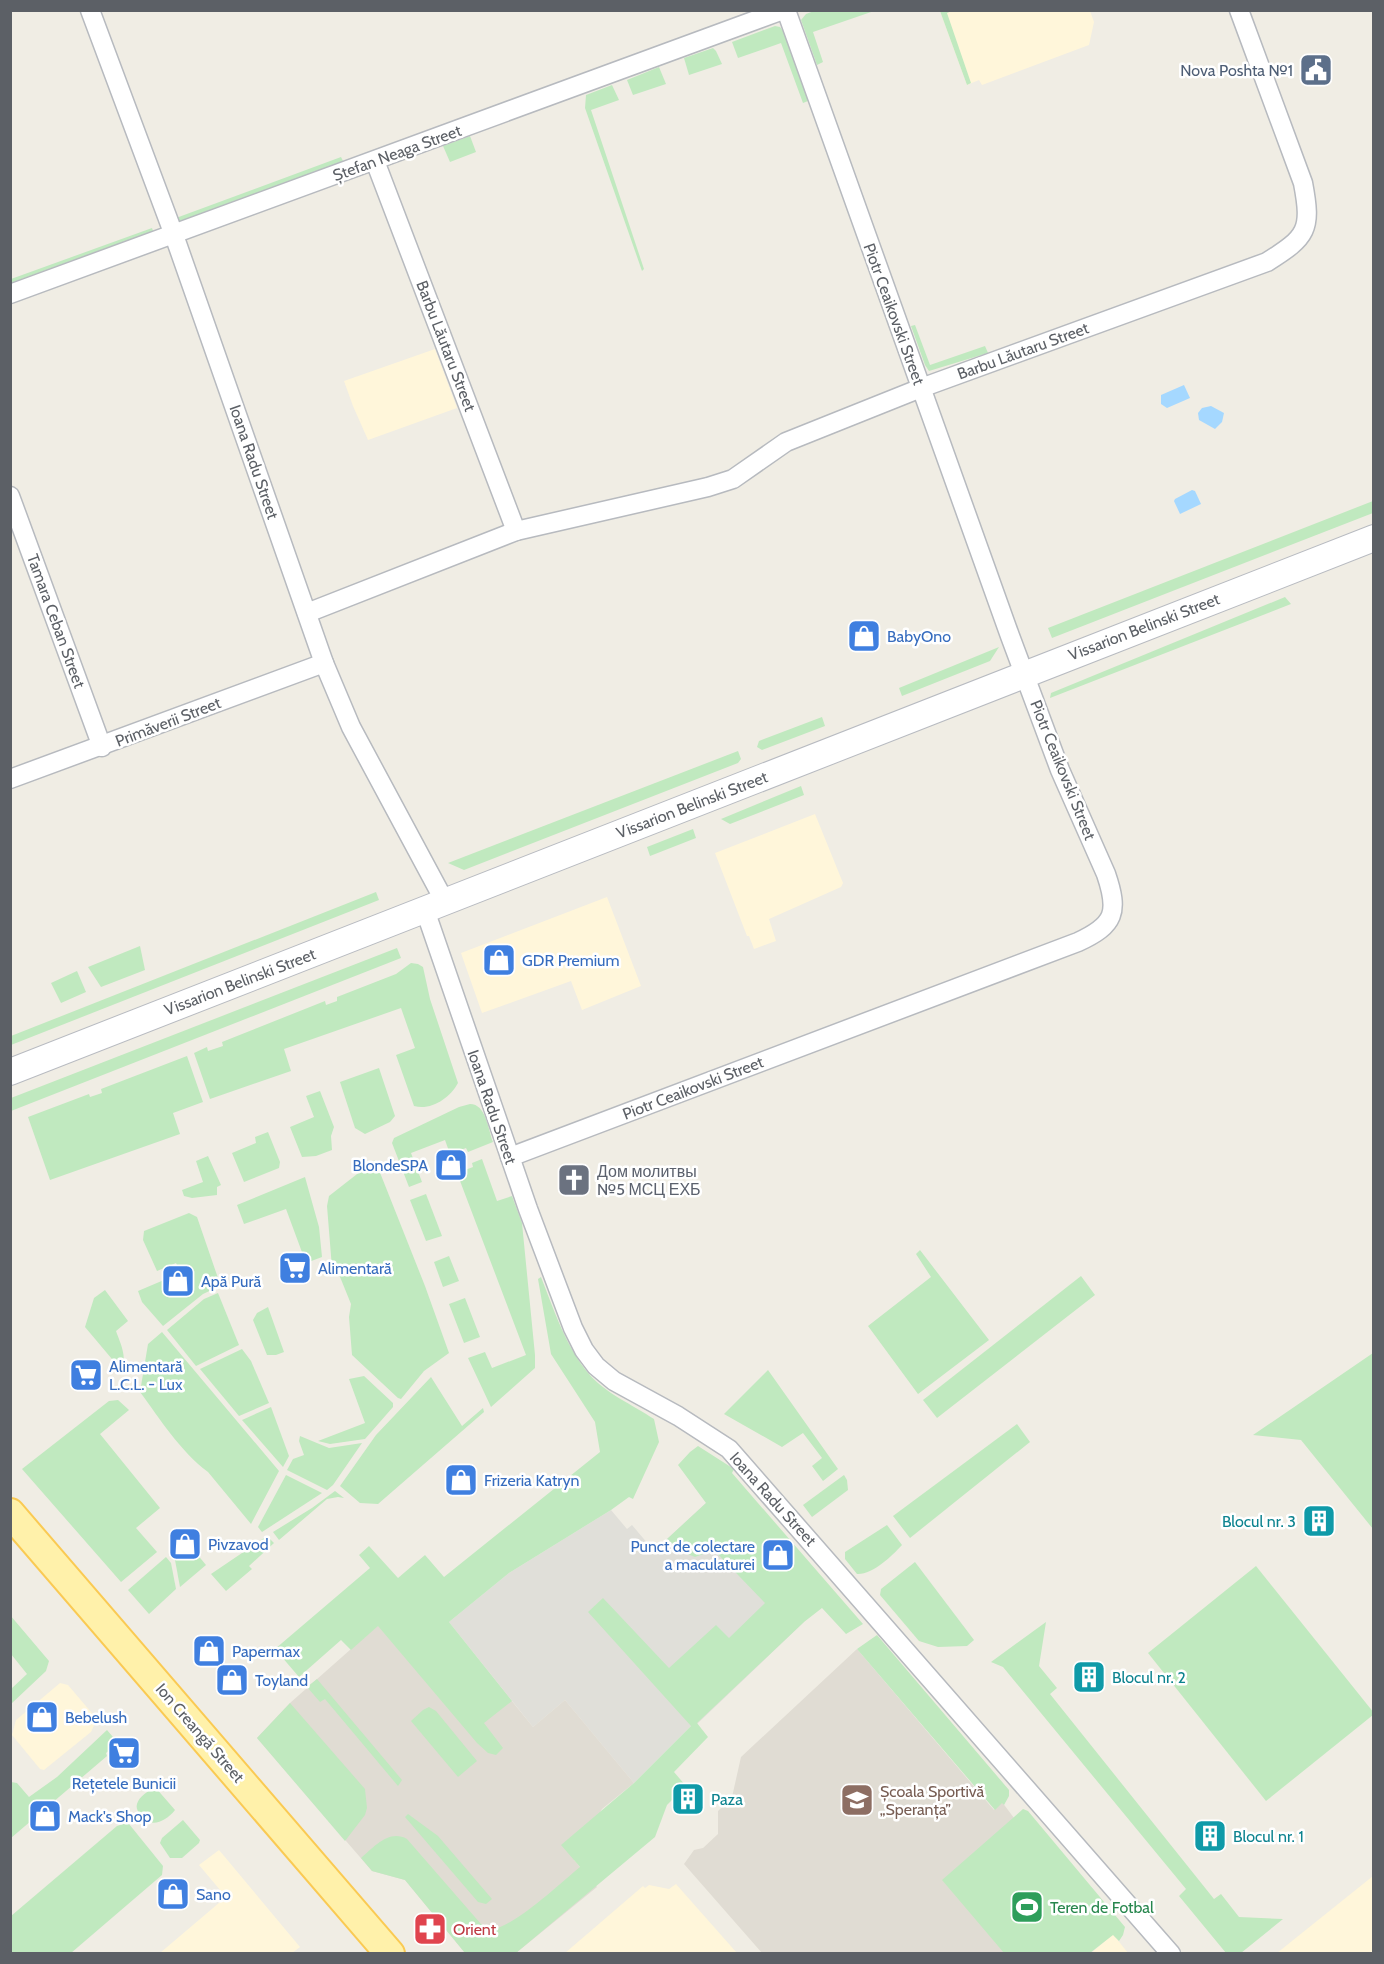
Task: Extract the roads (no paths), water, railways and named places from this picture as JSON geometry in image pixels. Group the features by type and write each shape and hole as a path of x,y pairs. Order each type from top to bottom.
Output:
{"main road":[{"name":"Vissarion Belinski Street","path":"10,1072 1374,538"},
{"name":"Ion Creangă Street","path":"10,1513 390,1953"}],"street":[{"name":"Ioana Radu Street","path":"90,10 174,235 324,663 351,727 435,906 510,1157 573,1328 584,1350 596,1365 614,1381 678,1416 729,1449 1171,1953"},
{"name":"Ștefan Neaga Street","path":"10,294 785,10"},
{"name":"Piotr Ceaikovski Street","path":"510,1157 1078,942 1103,928 1111,919 1113,908 1111,891 1060,770 785,10"},
{"name":"Barbu Lăutaru Street","path":"307,613 516,531 708,487 732,479 786,442 921,388 1267,262 1296,243 1306,227 1308,209 1303,183 1239,10"},
{"name":"Barbu Lăutaru Street","path":"375,161 516,531"},
{"name":"Tamara Ceban Street","path":"10,496 102,747"},
{"name":"Primăverii Street","path":"10,780 324,663"}],"water":[{"path":"1184,385 1190,398 1167,408 1161,404 1161,395"},
{"path":"1211,406 1224,413 1222,422 1215,429 1199,420 1198,413 1202,408"},
{"path":"1192,490 1195,491 1201,504 1180,514 1175,499"}],"place":[{"name":"Nova Poshta №1","path":"1316,70"},
{"name":"BabyOno","path":"864,636"},
{"name":"GDR Premium","path":"499,960"},
{"name":"BlondeSPA","path":"451,1165"},
{"name":"Дом молитвы №5 МСЦ ЕХБ","path":"574,1180"},
{"name":"Alimentară","path":"295,1268"},
{"name":"Apă Pură","path":"178,1281"},
{"name":"Alimentară L.C.L. - Lux","path":"86,1375"},
{"name":"Frizeria Katryn","path":"461,1480"},
{"name":"Blocul nr. 3","path":"1319,1521"},
{"name":"Pivzavod","path":"185,1544"},
{"name":"Punct de colectare a maculaturei","path":"778,1555"},
{"name":"Papermax","path":"209,1651"},
{"name":"Blocul nr. 2","path":"1089,1677"},
{"name":"Toyland","path":"232,1680"},
{"name":"Bebelush","path":"42,1717"},
{"name":"Rețetele Bunicii","path":"124,1753"},
{"name":"Paza","path":"688,1799"},
{"name":"Școala Sportivă „Speranța”","path":"857,1800"},
{"name":"Mack's Shop","path":"45,1816"},
{"name":"Blocul nr. 1","path":"1210,1836"},
{"name":"Sano","path":"173,1894"},
{"name":"Teren de Fotbal","path":"1027,1907"},
{"name":"Orient","path":"430,1929"}]}
